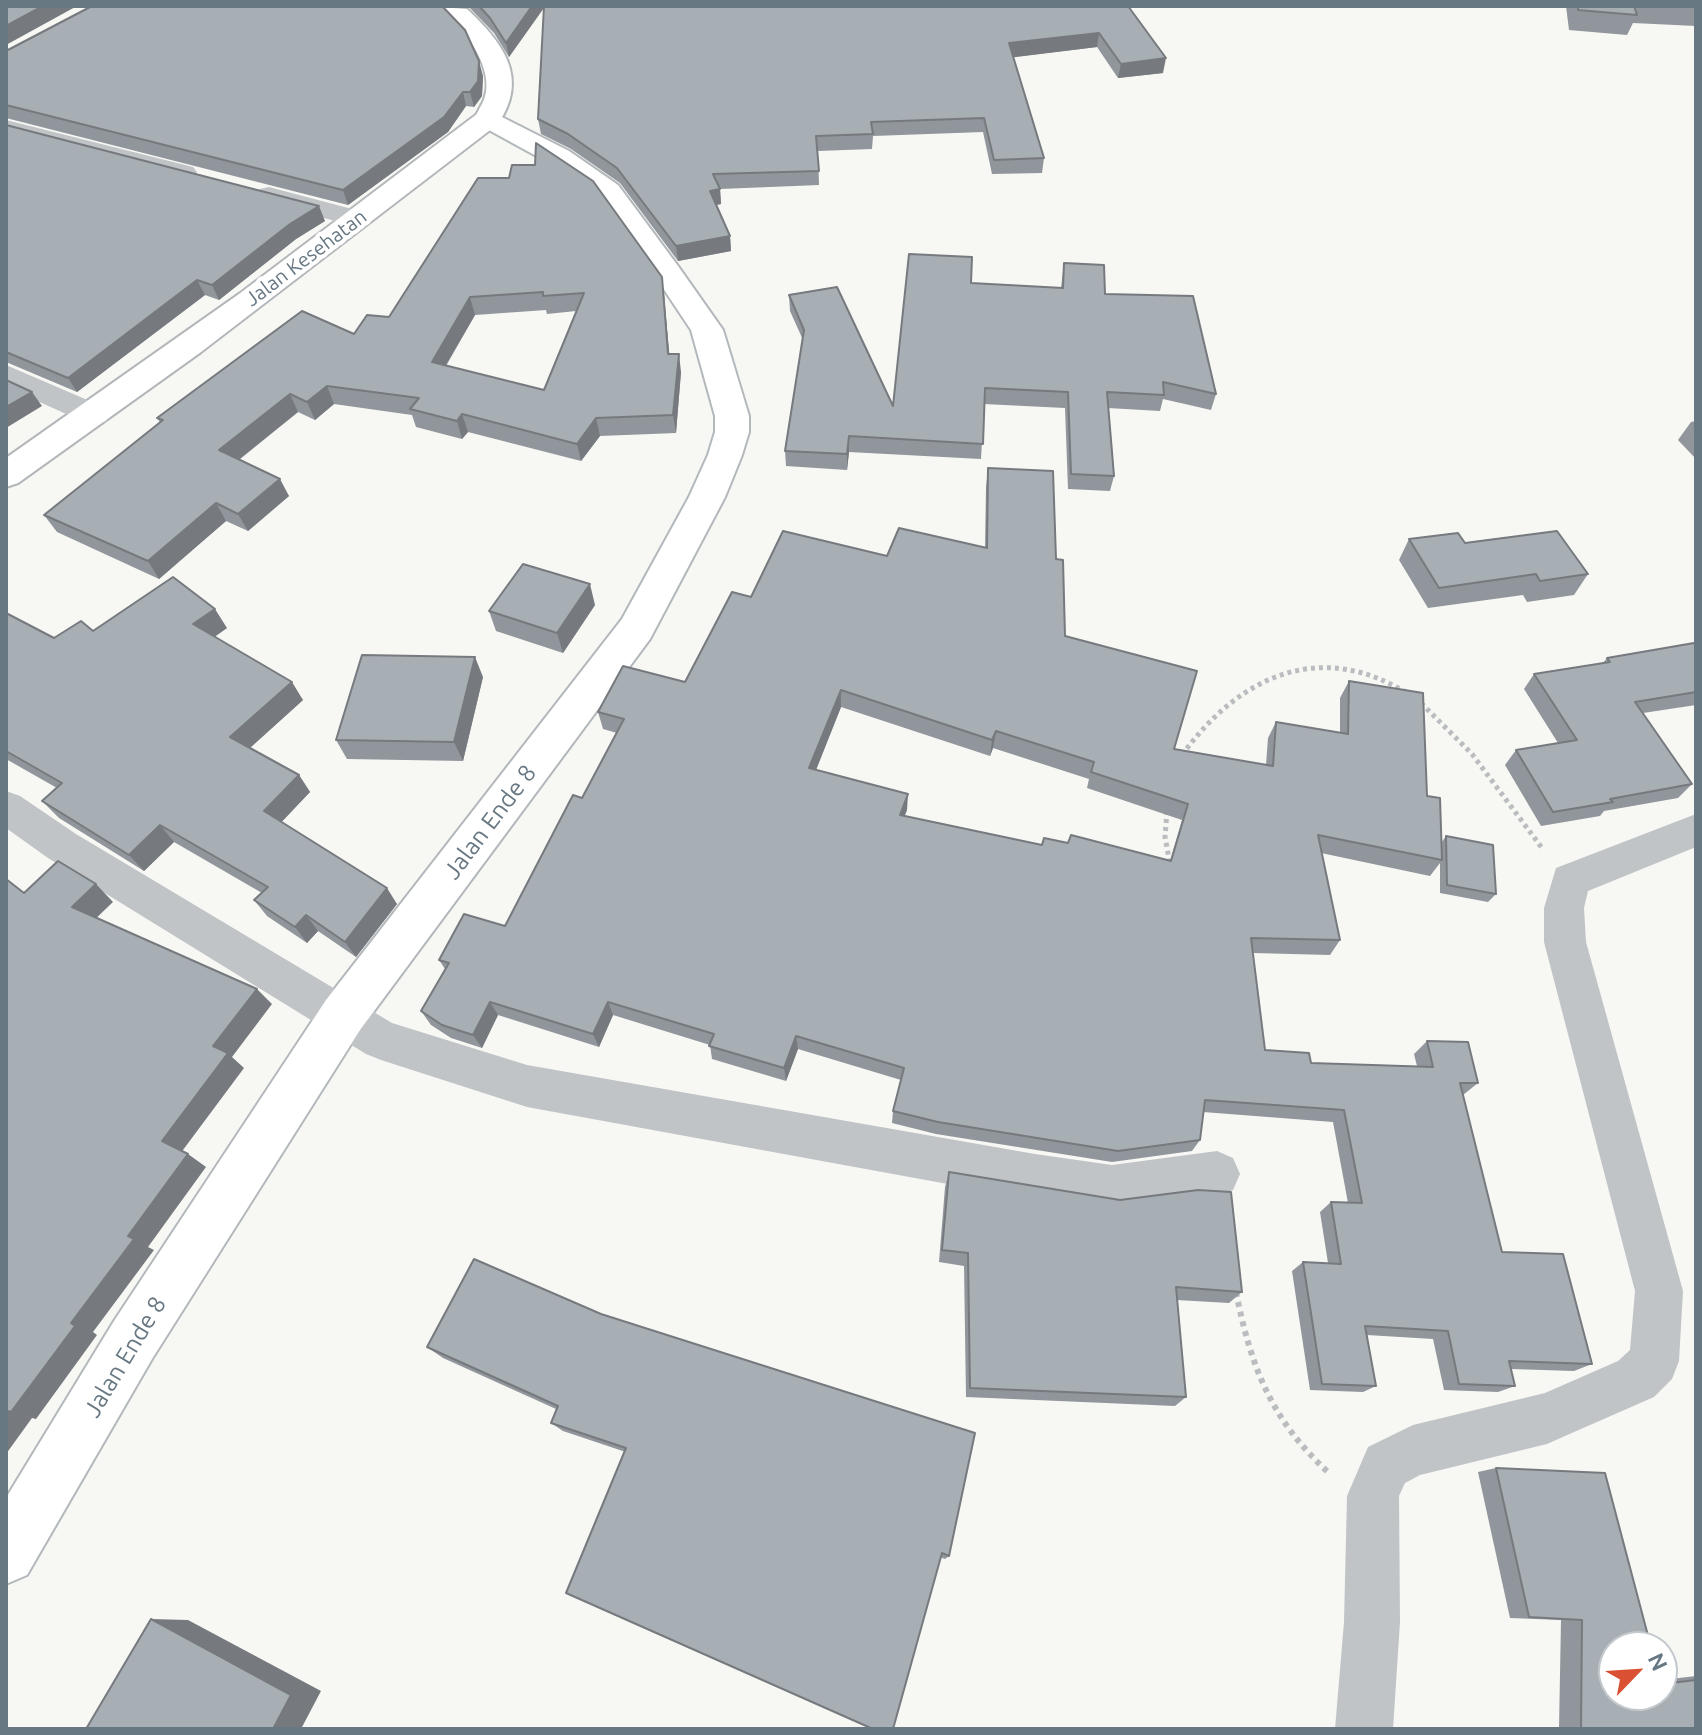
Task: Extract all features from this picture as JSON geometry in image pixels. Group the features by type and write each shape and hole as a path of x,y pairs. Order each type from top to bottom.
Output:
{"main road":[{"path":"440,6 458,14 486,41 496,68 500,94 488,118"},
{"name":"Jalan Kesehatan","path":"6,475 95,415 488,118"},
{"name":"Jalan Ende 8","path":"6,1554 133,1340 343,1015 636,629 707,497 732,432 732,416 707,330 608,191 559,157 488,118"}],"street":[{"path":"6,127 210,179"},
{"path":"239,187 358,219"},
{"path":"6,375 95,415"},
{"path":"6,807 62,846 381,1040 527,1086 1112,1188 1217,1174"},
{"path":"1364,1729 1372,1622 1373,1496 1386,1465 1413,1451 1547,1418 1636,1379 1654,1361 1659,1291 1565,942 1564,908 1570,880 1696,830"}],"path":[{"path":"1179,761 1201,729 1227,703 1279,675 1319,667 1375,675 1393,681 1440,719 1472,754 1516,816 1570,880"},
{"path":"1168,801 1165,837 1173,878"},
{"path":"1235,1286 1246,1346 1270,1407 1301,1447 1328,1473 1373,1496"}],"building":[{"path":"6,6 43,6 6,26"},
{"path":"92,6 442,6 465,30 479,61 478,81 470,92 463,92 444,117 343,190 6,105 6,51"},
{"path":"479,6 532,6 506,43"},
{"path":"544,6 1128,6 1166,58 1121,64 1099,33 1009,43 1044,158 994,160 984,118 871,122 873,134 816,136 819,171 713,174 720,189 710,191 730,236 676,246 617,168 568,134 538,119"},
{"path":"1578,6 1634,6 1637,15 1578,10"},
{"path":"6,125 319,206 290,224 212,285 197,280 68,378 6,352"},
{"path":"536,143 593,181 662,277 668,354 679,354 673,415 596,418 577,444 462,414 457,421 410,409 419,398 327,386 307,402 290,394 219,450 280,479 238,514 216,503 148,561 44,515 163,420 157,418 302,311 354,334 367,315 389,317 478,178 509,178 512,165 535,165","holes":["543,292 543,296 584,293 544,390 432,362 470,297"]},
{"path":"909,254 972,257 971,283 1063,288 1064,263 1104,265 1105,294 1193,296 1216,394 1163,382 1164,395 1107,392 1114,476 1071,474 1068,392 985,388 983,444 849,436 847,454 785,451 804,330 789,295 837,287 893,406"},
{"path":"6,380 32,392 6,407"},
{"path":"988,468 1053,471 1056,559 1063,560 1065,636 1197,671 1174,749 1273,766 1276,722 1348,734 1349,681 1423,693 1427,796 1440,798 1442,860 1318,835 1340,940 1251,938 1265,1050 1309,1053 1311,1063 1433,1067 1427,1041 1468,1042 1478,1083 1460,1083 1502,1252 1563,1254 1592,1364 1509,1361 1515,1386 1459,1384 1448,1331 1365,1326 1376,1386 1322,1384 1303,1262 1341,1264 1331,1202 1362,1203 1344,1110 1205,1100 1200,1140 1118,1151 938,1122 893,1111 904,1068 796,1036 784,1068 709,1046 714,1034 608,1002 593,1034 490,1002 473,1035 442,1025 421,1011 449,963 439,960 464,914 505,926 573,795 582,798 624,719 598,712 623,666 685,682 732,592 751,597 783,531 887,556 899,528 987,548","holes":["841,690 992,740 996,731 1094,762 1091,772 1188,804 1171,861 1071,835 1068,843 1044,838 1042,845 900,815 908,794 809,768"]},
{"path":"1557,531 1588,574 1540,581 1536,574 1439,588 1409,539 1458,533 1465,543"},
{"path":"523,564 590,584 557,633 489,611"},
{"path":"173,577 215,609 193,624 292,682 230,737 299,775 264,811 387,888 345,942 306,915 295,927 254,900 268,887 160,825 129,855 42,801 62,783 6,751 6,613 54,638 81,621 93,631"},
{"path":"1694,643 1696,692 1635,702 1692,784 1553,812 1516,750 1577,740 1534,674 1610,662 1607,658"},
{"path":"362,655 475,657 454,742 336,740"},
{"path":"1446,836 1493,845 1496,894 1447,885"},
{"path":"58,861 96,884 72,907 257,989 213,1046 228,1053 162,1141 188,1154 128,1236 134,1239 71,1323 75,1326 11,1412 6,1413 6,879 24,893"},
{"path":"949,1172 1120,1200 1198,1190 1231,1192 1242,1292 1176,1287 1186,1397 970,1388 968,1253 942,1250"},
{"path":"474,1259 601,1314 975,1433 949,1556 942,1553 893,1729 873,1729 566,1593 626,1448 551,1423 558,1406 427,1347"},
{"path":"1496,1468 1605,1473 1647,1631 1598,1631 1598,1711 1678,1711 1678,1682 1696,1680 1696,1729 1581,1729 1582,1620 1529,1617"},
{"path":"151,1619 291,1695 273,1729 86,1729"}]}
